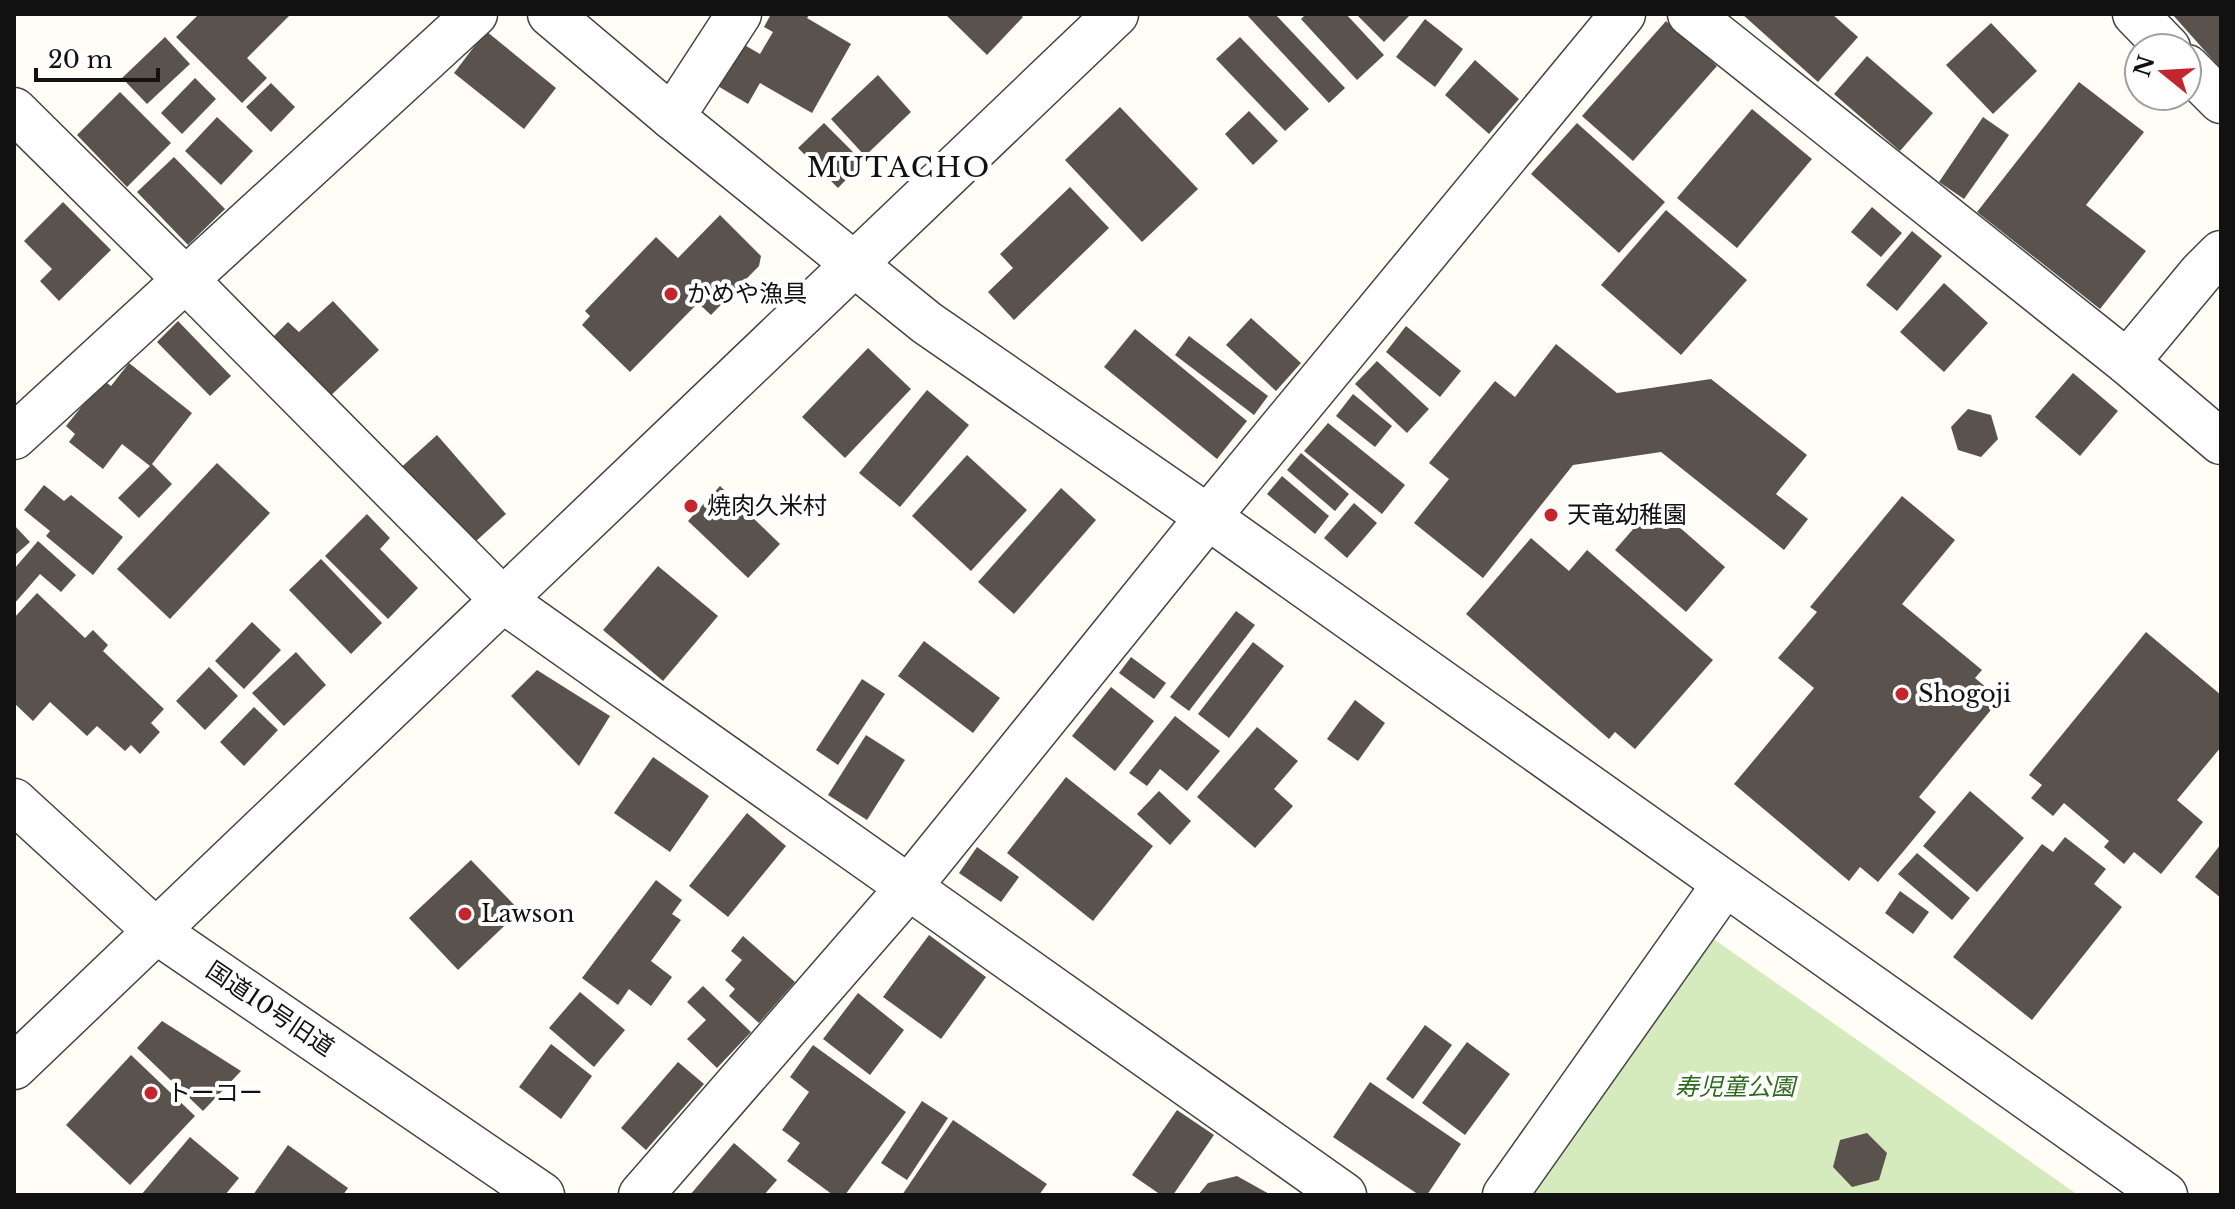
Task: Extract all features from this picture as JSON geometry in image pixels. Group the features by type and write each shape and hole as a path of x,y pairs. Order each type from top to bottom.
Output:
{"street":[{"path":"14,437 475,14"},
{"path":"550,14 927,323 1208,517 2165,1195"},
{"path":"672,117 739,14"},
{"path":"14,1067 1116,14"},
{"path":"641,1195 908,888 1208,517 1623,14"},
{"path":"1690,14 2127,362 2221,442"},
{"path":"2135,14 2152,32"},
{"path":"2203,83 2221,101"},
{"path":"14,110 504,601 1344,1195"},
{"path":"2127,362 2221,253"},
{"name":"国道10号旧道","path":"14,801 156,931 542,1195"},
{"path":"1505,1195 1724,885"}],"green space":[{"name":"寿児童公園","path":"1715,940 2078,1195 1526,1195 1703,943"}],"building":[{"path":"199,14 291,14 247,58 267,78 242,103 176,37"},
{"path":"771,14 810,14 807,18 851,44 812,113 760,83 748,104 716,85 741,43 760,54 773,32 764,27"},
{"path":"945,14 1020,14 1023,17 987,55"},
{"path":"1246,14 1275,14 1345,88 1329,103"},
{"path":"1306,14 1346,14 1384,55 1357,80 1301,19"},
{"path":"1356,14 1411,14 1384,42"},
{"path":"1742,14 1832,14 1858,37 1818,82"},
{"path":"2172,14 2221,14 2221,69 2203,49 2203,32 2188,32"},
{"path":"1425,19 1463,49 1435,87 1396,57"},
{"path":"1666,21 1717,66 1633,161 1582,116"},
{"path":"1991,23 2037,71 1993,114 1946,65"},
{"path":"486,31 556,88 524,129 454,73"},
{"path":"165,37 190,64 147,104 122,78"},
{"path":"1240,37 1309,109 1285,131 1216,59"},
{"path":"1867,56 1933,113 1900,151 1834,94"},
{"path":"1475,60 1519,99 1489,134 1445,95"},
{"path":"878,75 911,112 865,156 831,119"},
{"path":"195,78 216,99 182,134 161,113"},
{"path":"2079,82 2144,132 2086,205 2146,251 2100,309 1977,212"},
{"path":"271,83 295,107 271,132 246,107"},
{"path":"120,92 171,143 127,187 77,135"},
{"path":"1120,107 1198,189 1142,242 1065,160"},
{"path":"1752,109 1812,159 1737,248 1677,198"},
{"path":"1249,111 1278,141 1253,165 1225,134"},
{"path":"217,117 253,151 221,185 185,151"},
{"path":"1983,117 2009,135 1964,199 1939,182"},
{"path":"824,123 863,162 838,188 798,148"},
{"path":"1577,123 1665,202 1619,253 1531,174"},
{"path":"174,157 225,209 188,245 137,192"},
{"path":"1070,187 1109,228 1014,320 988,292 1013,268 1000,254"},
{"path":"63,202 111,250 59,301 40,281 52,269 24,241"},
{"path":"1872,207 1902,233 1881,257 1851,232"},
{"path":"1666,210 1747,280 1681,355 1601,285"},
{"path":"720,215 761,256 759,266 711,315 698,303 630,372 582,325 590,316 585,311 656,237 678,258"},
{"path":"1912,231 1942,256 1897,311 1866,285"},
{"path":"1944,283 1988,323 1944,372 1900,332"},
{"path":"333,301 379,350 326,400 270,340 288,322 299,332"},
{"path":"1251,318 1301,363 1276,391 1226,345"},
{"path":"178,321 231,376 210,396 157,342"},
{"path":"1406,326 1461,371 1440,397 1386,352"},
{"path":"1135,329 1247,421 1217,459 1104,367"},
{"path":"1189,336 1268,396 1254,415 1175,355"},
{"path":"1556,344 1617,393 1711,379 1807,455 1776,494 1808,519 1784,550 1661,452 1573,465 1483,578 1414,523 1449,479 1429,463 1495,381 1515,397"},
{"path":"868,348 911,389 845,458 802,417"},
{"path":"1377,361 1429,409 1407,433 1355,384"},
{"path":"129,363 192,413 152,464 172,484 139,518 118,498 150,466 122,444 103,469 69,442 75,434 66,426 103,380 111,386"},
{"path":"2073,373 2118,411 2080,456 2035,417"},
{"path":"927,390 969,425 900,507 859,473"},
{"path":"1353,394 1392,426 1375,447 1336,416"},
{"path":"1968,409 1991,415 1998,439 1981,457 1958,450 1951,427"},
{"path":"1328,423 1405,485 1382,514 1304,451"},
{"path":"437,435 506,514 466,550 396,472"},
{"path":"1301,453 1349,494 1335,511 1287,470"},
{"path":"967,455 1027,510 971,571 912,516"},
{"path":"217,463 270,513 170,619 117,569"},
{"path":"1282,476 1329,516 1315,534 1267,494"},
{"path":"44,485 64,501 71,495 123,537 93,575 46,536 50,531 24,510"},
{"path":"720,486 780,544 748,578 688,521"},
{"path":"1061,488 1096,520 1014,614 978,582"},
{"name":"Shogoji","path":"1902,496 1955,540 1902,604 1982,670 1975,678 2000,699 1919,797 1936,812 1878,882 1860,867 1849,881 1734,784 1814,688 1778,658 1817,612 1810,607"},
{"path":"1354,503 1377,523 1347,558 1324,538"},
{"path":"1654,505 1725,567 1686,612 1615,550"},
{"path":"367,514 390,538 380,549 418,588 388,619 325,556"},
{"path":"14,525 30,542 14,556"},
{"path":"1531,538 1569,571 1587,550 1713,660 1635,749 1615,732 1609,739 1466,614"},
{"path":"38,541 76,575 61,592 40,574 14,604 14,569"},
{"path":"321,559 382,623 351,654 289,590"},
{"path":"658,566 718,616 663,681 603,630"},
{"path":"37,593 85,638 93,630 108,645 103,651 164,709 151,723 160,732 140,754 131,745 125,751 97,726 87,736 50,702 33,721 14,703 14,618"},
{"path":"1236,611 1255,625 1189,711 1170,697"},
{"path":"252,622 281,650 244,689 215,661"},
{"path":"2146,632 2221,695 2221,747 2177,800 2203,822 2161,874 2134,852 2124,864 2104,847 2109,841 2064,803 2053,816 2031,798 2042,785 2029,775"},
{"path":"924,641 1000,698 973,733 898,676"},
{"path":"1253,642 1284,666 1229,738 1198,714"},
{"path":"296,652 326,685 284,726 252,693"},
{"path":"1131,657 1166,683 1154,699 1119,673"},
{"path":"209,667 238,696 205,730 176,701"},
{"path":"537,670 610,716 579,766 511,696"},
{"path":"862,679 885,694 838,765 816,750"},
{"path":"1111,687 1154,721 1115,771 1072,736"},
{"path":"1355,700 1385,723 1358,761 1327,739"},
{"path":"254,707 278,730 244,766 220,742"},
{"path":"1175,716 1220,751 1187,791 1160,769 1147,786 1129,773"},
{"path":"1257,727 1298,761 1274,789 1293,806 1255,848 1197,797"},
{"path":"866,735 905,760 867,820 828,795"},
{"path":"653,757 709,796 670,852 614,813"},
{"path":"1066,777 1153,846 1093,921 1007,853"},
{"path":"1159,791 1191,821 1170,845 1137,814"},
{"path":"1970,791 2024,838 1977,892 1923,846"},
{"path":"747,813 786,846 728,917 689,886"},
{"path":"2065,837 2106,869 2094,884 2122,907 2032,1020 1953,957 2042,844 2053,852"},
{"path":"2221,844 2221,898 2195,877"},
{"path":"977,847 1019,877 1001,902 959,873"},
{"path":"1917,853 1970,898 1952,920 1898,874"},
{"name":"Lawson","path":"471,860 520,911 458,970 409,918"},
{"path":"656,880 682,900 672,914 681,920 651,961 672,977 651,1006 629,989 618,1005 582,978"},
{"path":"1900,891 1929,912 1913,934 1885,913"},
{"path":"929,935 986,977 941,1039 883,997"},
{"path":"743,936 795,982 759,1023 729,996 735,989 725,980 742,960 731,951"},
{"path":"703,986 751,1032 717,1068 687,1039 706,1020 687,1002"},
{"path":"580,992 625,1030 594,1067 549,1028"},
{"path":"858,993 904,1030 870,1075 823,1039"},
{"path":"162,1021 241,1071 203,1111 137,1048"},
{"path":"1425,1025 1452,1045 1413,1099 1386,1079"},
{"path":"1467,1042 1510,1074 1465,1135 1422,1103"},
{"path":"551,1044 592,1076 561,1119 519,1087"},
{"path":"813,1045 906,1112 845,1195 833,1195 787,1161 800,1143 782,1130 809,1092 790,1077"},
{"path":"131,1055 195,1116 130,1185 66,1125"},
{"path":"678,1062 704,1084 646,1150 621,1128"},
{"path":"1370,1082 1461,1144 1427,1195 1419,1195 1333,1137"},
{"path":"922,1101 948,1118 907,1180 881,1163"},
{"path":"1177,1110 1214,1135 1173,1195 1161,1195 1132,1175"},
{"path":"953,1120 1047,1184 1039,1195 902,1195"},
{"path":"1867,1133 1887,1153 1879,1180 1852,1187 1833,1167 1840,1140"},
{"path":"190,1137 239,1178 225,1195 141,1195"},
{"path":"734,1143 777,1180 764,1195 690,1195"},
{"path":"288,1145 348,1188 343,1195 253,1195"},
{"path":"1237,1176 1271,1195 1198,1195 1208,1183"}],"place":[{"name":"かめや漁具","path":"671,294"},
{"name":"焼肉久米村","path":"691,506"},
{"name":"天竜幼稚園","path":"1551,515"},
{"name":"Shogoji","path":"1902,694"},
{"name":"Lawson","path":"465,914"},
{"name":"トーコー","path":"151,1093"}],"district":[{"name":"MUTACHO","path":"899,167"}]}
